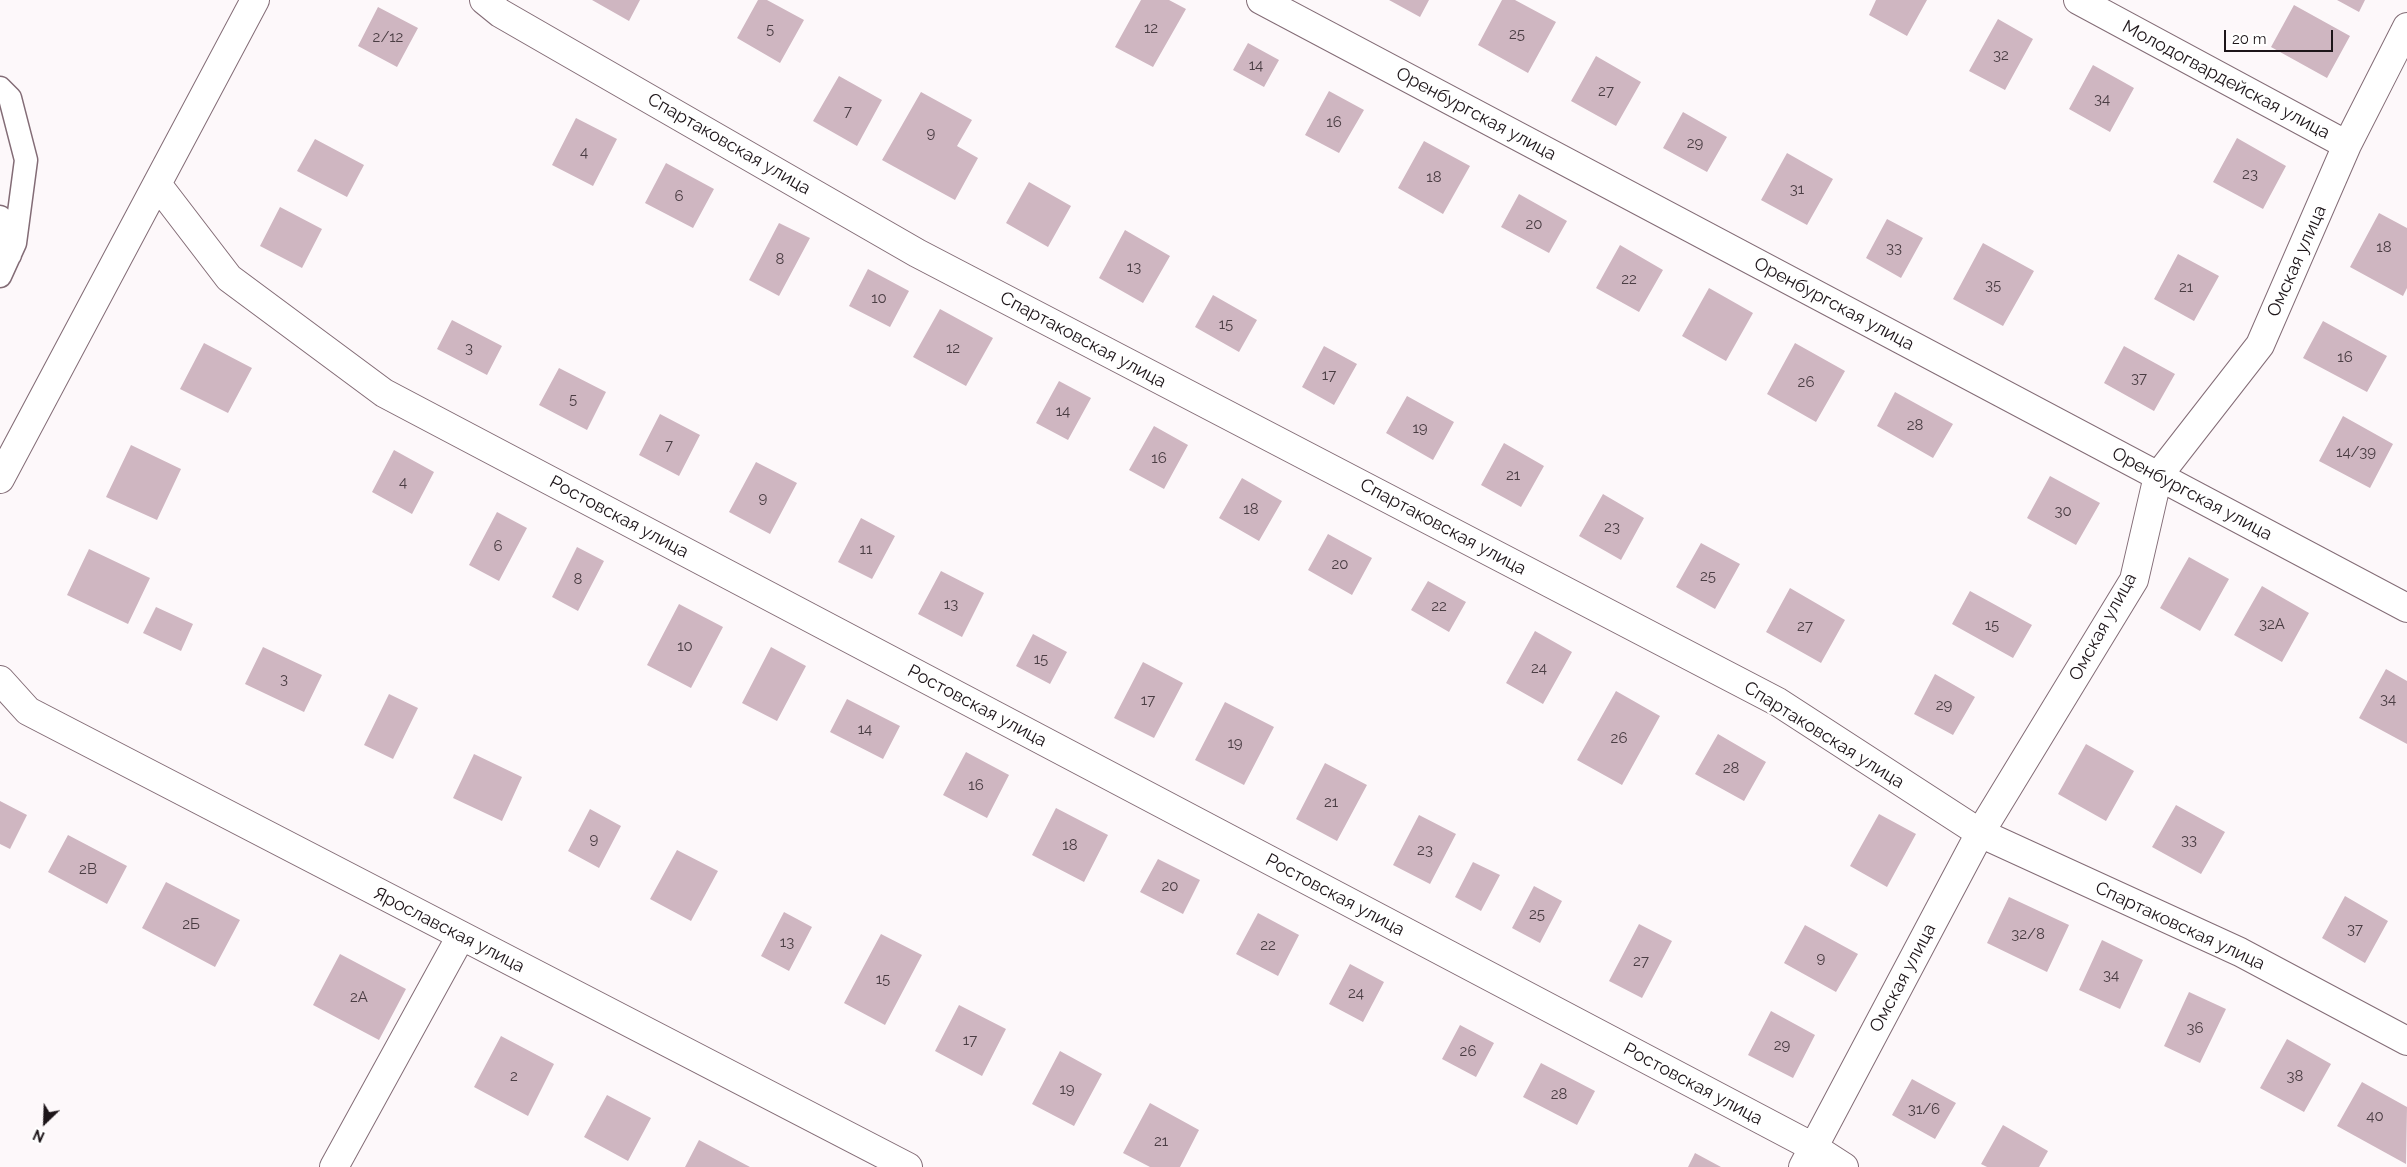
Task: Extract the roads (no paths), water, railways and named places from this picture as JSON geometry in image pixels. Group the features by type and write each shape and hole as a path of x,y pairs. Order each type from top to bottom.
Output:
{"street":[{"path":"0,478 255,0"},
{"name":"Спартаковская улица","path":"484,0 500,12 917,253 1778,702 1980,833 2240,952 2407,1041"},
{"name":"Оренбургская улица","path":"1261,0 2407,608"},
{"name":"Молодогвардейская улица","path":"2078,0 2348,146"},
{"name":"Омская улица","path":"1808,1157 1980,833 2134,580 2158,476 2260,345 2348,146 2407,27"},
{"name":"Ростовская улица","path":"157,184 229,278 384,393 1808,1157 1844,1167"},
{"name":"Ярославская улица","path":"0,680 28,711 908,1167"},
{"path":"334,1167 461,936"}],"lane":[{"path":"0,88 10,98 26,160 15,243 0,276"},
{"path":"0,217 10,255"}]}
